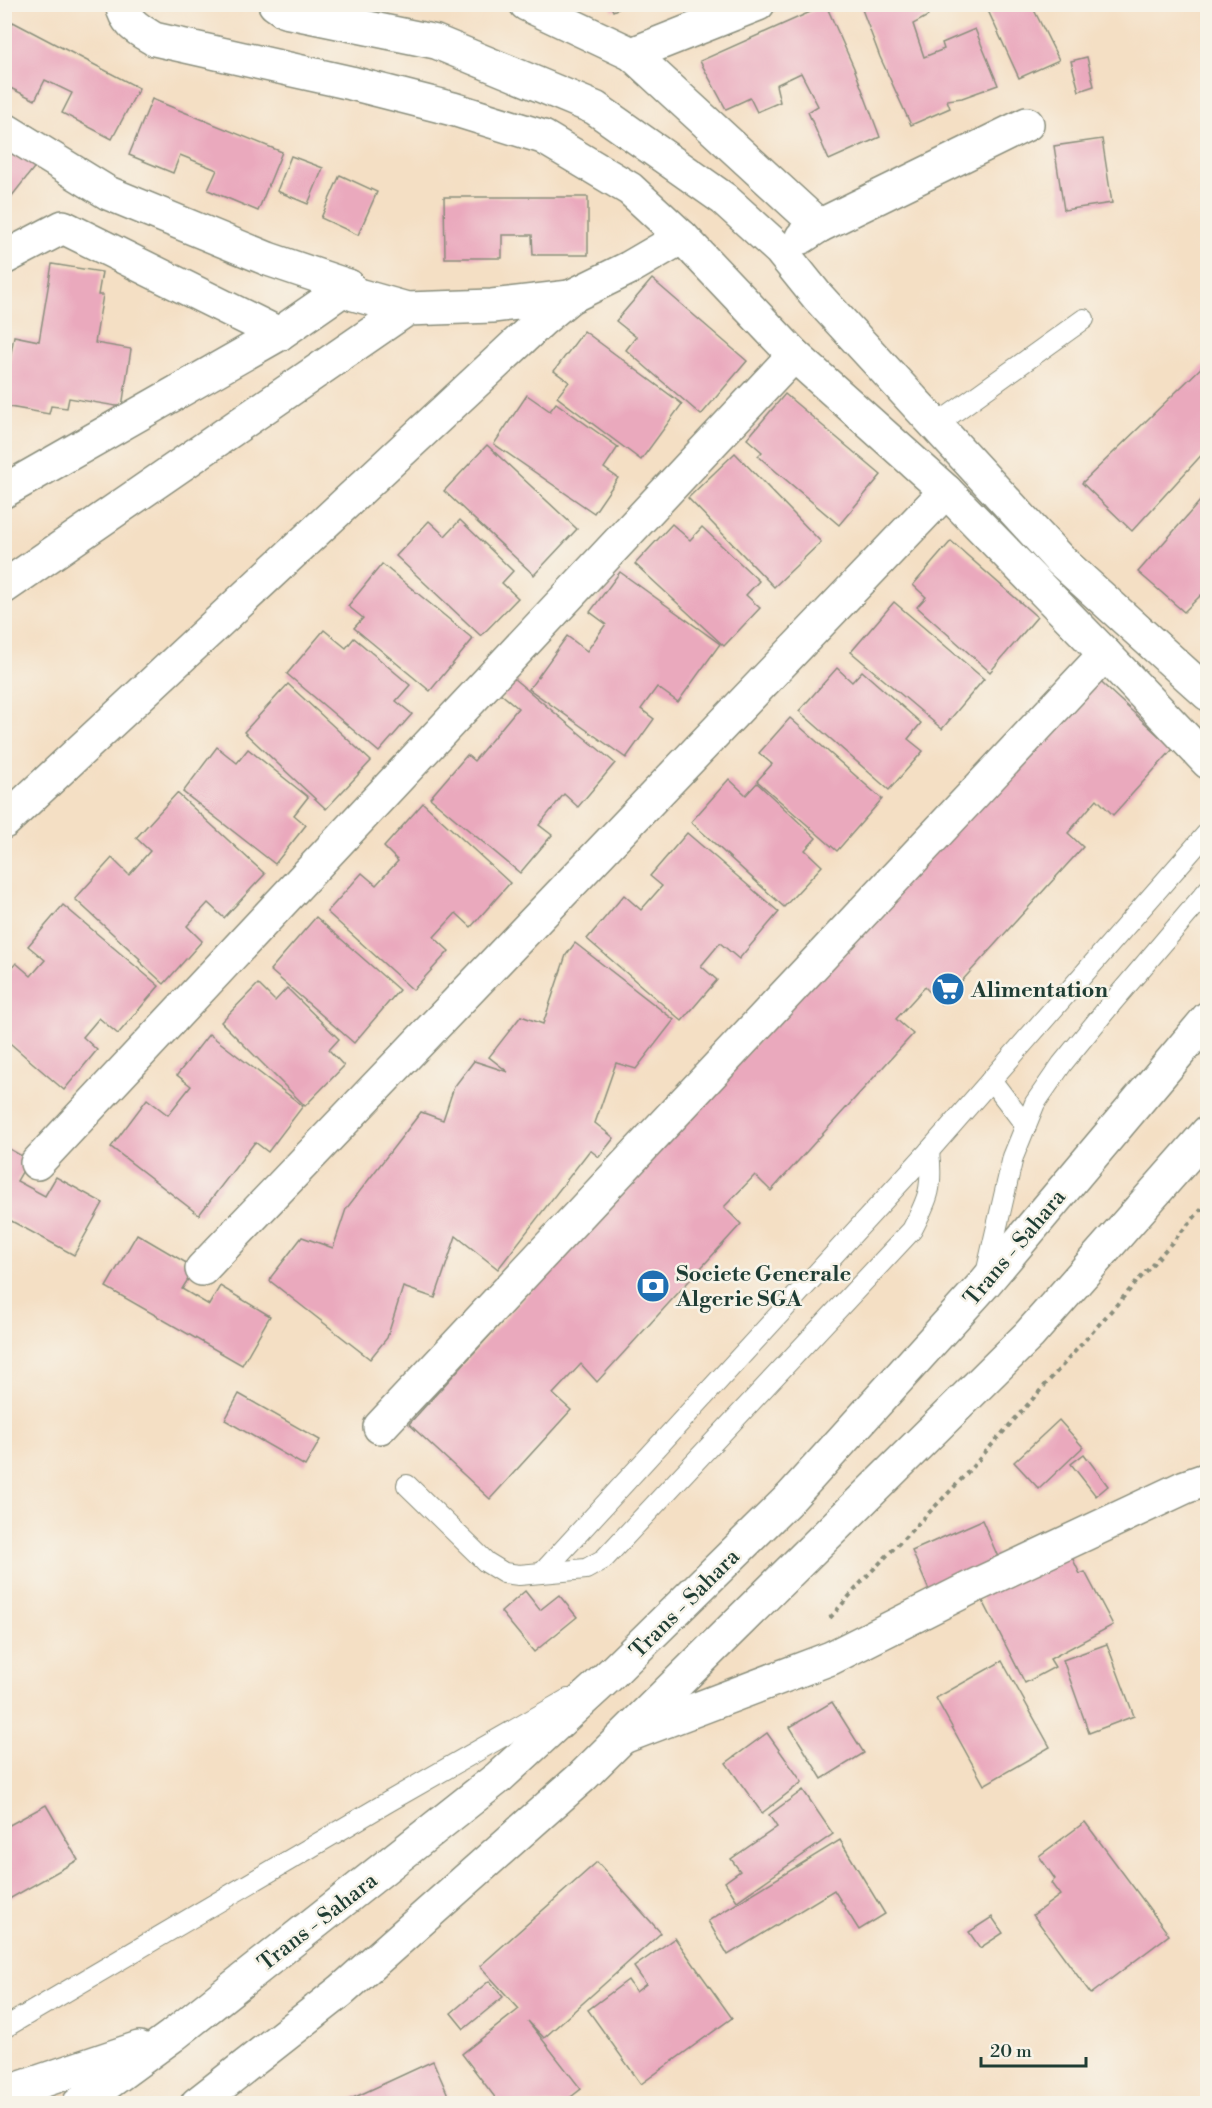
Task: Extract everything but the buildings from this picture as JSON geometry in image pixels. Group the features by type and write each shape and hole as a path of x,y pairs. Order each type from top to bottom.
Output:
{"main road":[{"path":"122,4 124,15 136,29 154,39 351,83 453,109 543,138 630,189 682,237 794,355 946,492 1208,762"},
{"path":"275,4 285,11 436,42 595,108 724,200 780,250 817,296 1059,559 1208,694"},
{"path":"526,4 632,54 819,226"},
{"path":"632,54 758,4"},
{"path":"780,250 819,226 1027,124"},
{"path":"4,129 108,193 268,259 348,286 354,294 407,309 492,306 570,297"},
{"path":"4,258 63,227 279,334"},
{"path":"4,822 533,328 570,297 629,268 682,237"},
{"path":"4,491 279,334 348,286"},
{"path":"4,587 407,309"},
{"path":"37,1163 794,355"},
{"path":"202,1269 946,492"},
{"path":"380,1427 1105,654"},
{"name":"Trans - Sahara","path":"79,2103 172,2036 499,1777 612,1674 791,1497 984,1284 1208,1018"},
{"path":"197,2103 341,1991 582,1777 1029,1335 1208,1132"},
{"path":"623,1737 831,1658 970,1588 1185,1487 1208,1479"},
{"path":"4,2097 15,2090 172,2036"}],"lane":[{"path":"936,425 1084,319"},
{"path":"542,1572 929,1151 1208,832"},
{"path":"984,1284 1013,1157 1035,1103 1062,1064 1208,890"},
{"path":"992,1080 1026,1125"},
{"path":"406,1485 486,1562 504,1573 519,1575 586,1569 604,1559 912,1230 928,1199 932,1176 929,1151"},
{"path":"4,2028 378,1808 612,1674"}],"path":[{"path":"829,1620 866,1577 957,1484 1208,1202"}],"place":[{"name":"Alimentation","path":"948,989"},
{"name":"Societe Generale Algerie SGA","path":"653,1286"}]}
